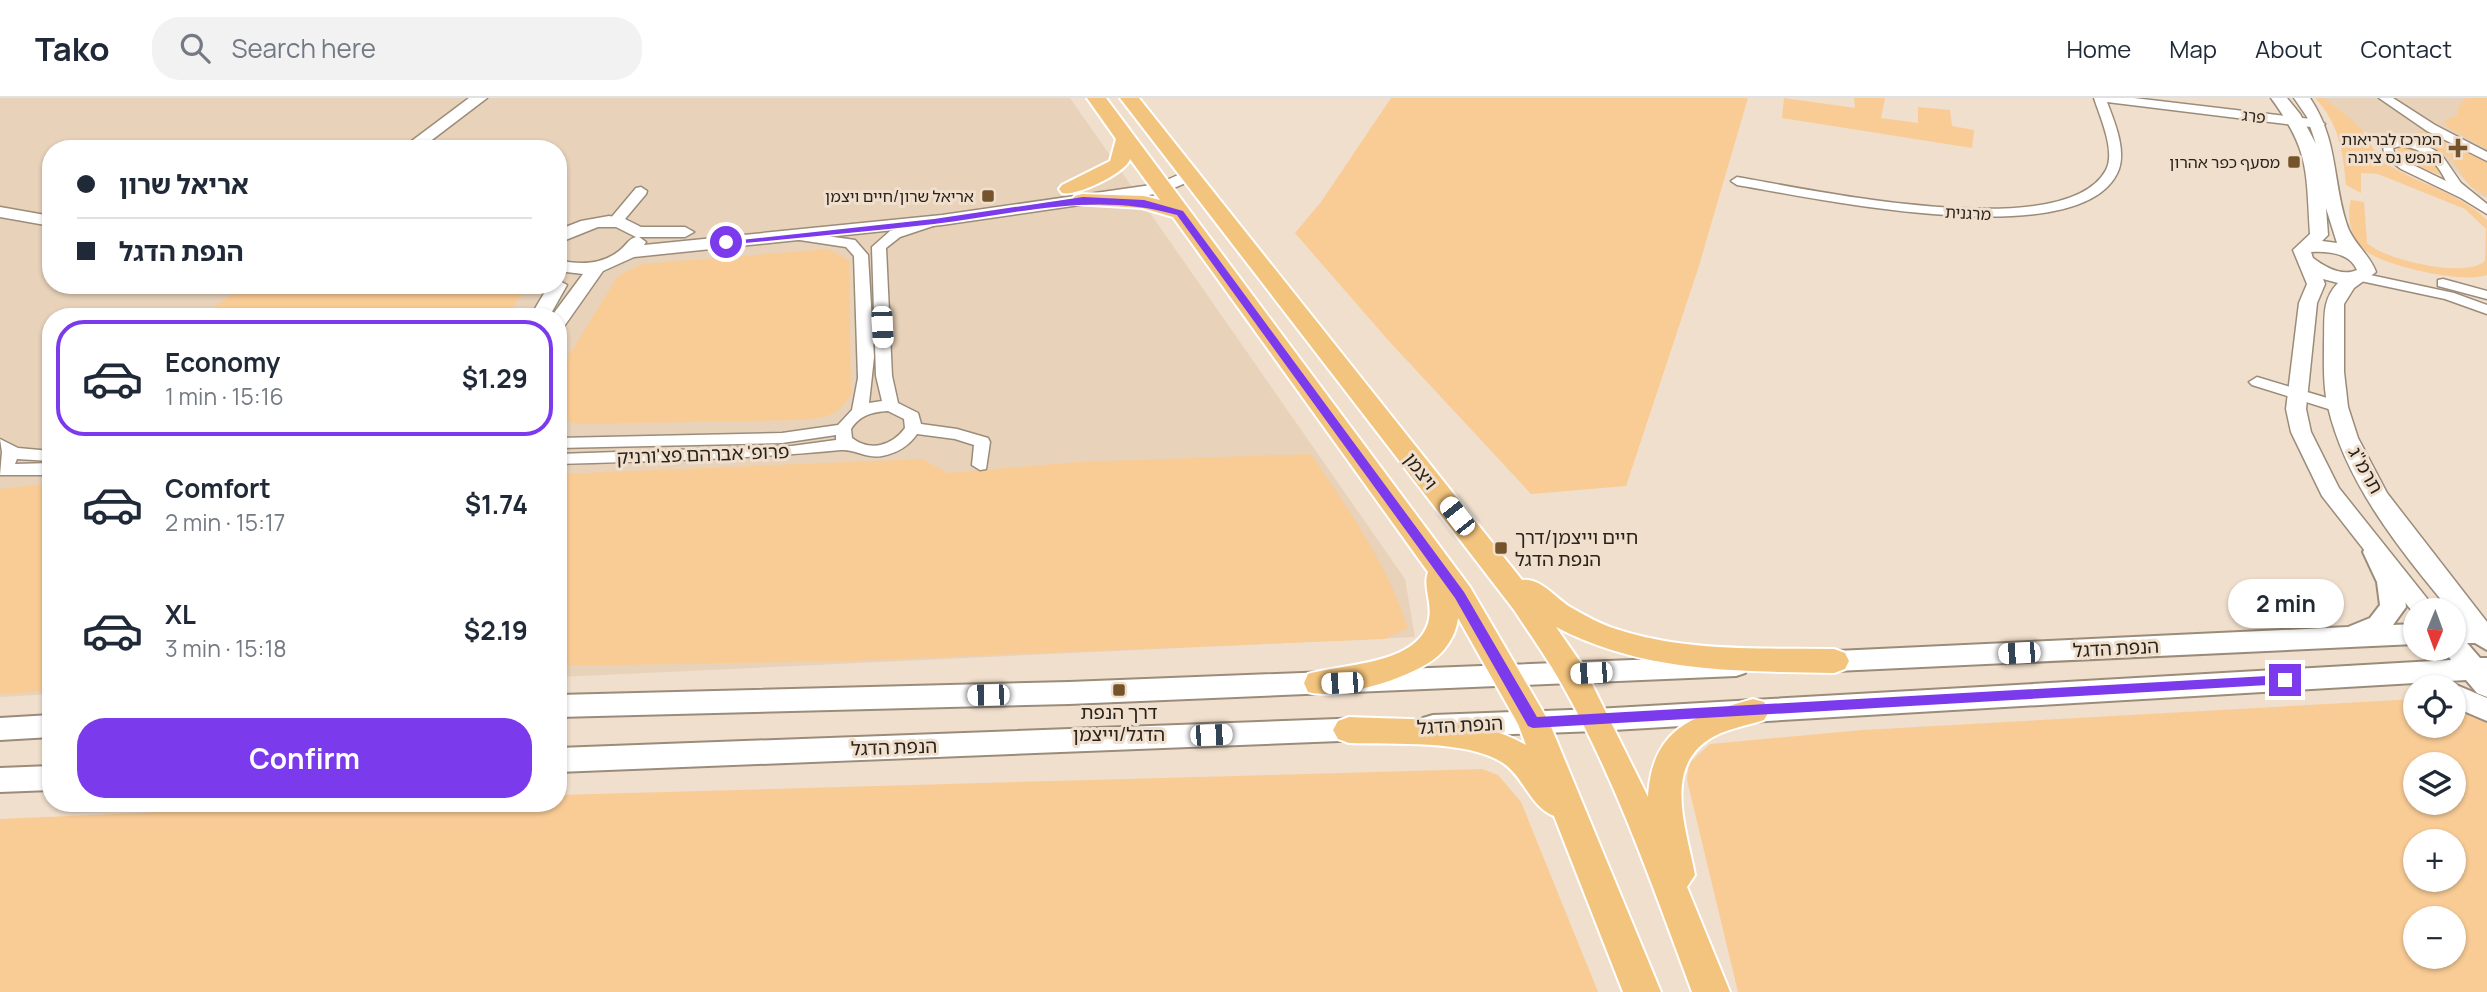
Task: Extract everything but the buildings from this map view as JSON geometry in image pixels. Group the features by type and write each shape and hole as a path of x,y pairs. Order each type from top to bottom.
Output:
{"main road":[{"path":"1096,98 1460,595 1533,722 1642,992"},
{"name":"ויצמן","path":"1129,98 1524,602 1572,674 1650,836 1711,992"},
{"path":"1076,194 1119,164 1126,138"},
{"path":"1076,194 1144,202 1180,213"},
{"path":"1477,542 1564,620 1612,642 1669,655 1834,661"},
{"path":"2340,638 2379,625 2393,607 2390,582 2375,552"},
{"path":"1319,683 1397,667 1414,659 1432,643 1444,624 1447,611 1446,592 1436,562"},
{"path":"2466,634 2484,636"},
{"name":"הנפת הדגל","path":"567,706 1572,674 2403,635"},
{"path":"2466,657 2482,674"},
{"name":"הנפת הדגל","path":"567,760 1596,720 2285,680 2482,674"},
{"path":"2285,680 2403,687"},
{"path":"2466,700 2487,710"},
{"path":"1687,930 1664,776 1670,757 1694,732 1753,711"},
{"path":"0,729 42,727"},
{"path":"1349,730 1480,740 1513,753 1542,782 1585,848"},
{"path":"0,780 42,778"}],"street":[{"path":"422,140 480,98"},
{"path":"439,140 497,98"},
{"name":"פרג","path":"2103,98 2319,124"},
{"name":"מרגנית","path":"1737,181 1955,213 1997,215 2043,210 2095,192 2112,172 2113,148 2103,98"},
{"name":"תרמ\"ג","path":"2279,98 2300,122 2312,151 2315,168 2319,235 2309,256 2316,284 2308,303 2296,409 2301,432 2315,466 2375,552 2414,598"},
{"path":"2302,98 2319,124 2328,153 2339,235 2358,268"},
{"path":"2385,98 2431,128 2487,157"},
{"path":"2396,142 2388,133 2431,128"},
{"path":"2465,195 2451,181 2445,165 2436,156 2417,146 2396,142 2387,146 2388,153 2396,159 2465,195 2487,210"},
{"path":"567,273 597,267 630,253 934,221 1189,175"},
{"path":"615,222 641,191"},
{"path":"567,232 591,224 615,222 637,232 676,233 1076,194"},
{"path":"0,201 42,208"},
{"path":"0,212 42,219"},
{"path":"891,406 884,376 879,247 895,234 934,221"},
{"path":"630,253 639,239 637,232"},
{"path":"798,236 850,243 861,255 866,374 864,400 846,436 865,451 888,449 906,439 913,428 912,417 907,412 891,406 859,412"},
{"path":"2487,295 2358,268 2327,274 2309,256 2325,246 2358,268 2487,310"},
{"path":"567,309 597,267"},
{"name":"תרמ\"ג","path":"2358,268 2342,286 2334,304 2334,381 2345,431 2365,473 2402,531 2484,636"},
{"path":"2257,382 2338,407"},
{"path":"913,428 957,434 982,442 980,465"},
{"name":"פרופ' אברהם פצ'ורניק","path":"567,443 846,436"},
{"name":"פרופ' אברהם פצ'ורניק","path":"567,459 792,451 846,436"},
{"path":"42,454 6,448 0,470 42,469"}],"shaded area":[{"path":"0,98 1070,98 1405,579 1415,637 567,677 567,308 42,308 42,695 0,697"},
{"path":"1391,98 1748,98 1698,269 1626,486 1531,494 1388,340 1295,233 1321,202"},
{"path":"1784,98 1855,108 1854,98 1885,98 1881,118 1918,123 1918,107 1950,110 1952,126 1974,130 1972,148 1782,118"},
{"path":"2315,98 2324,98 2357,124 2376,154 2387,164 2452,196 2487,220 2487,275 2461,277 2423,272 2387,262 2359,245 2351,226 2351,200 2364,202 2367,243 2390,256 2407,261 2444,268 2475,266 2485,261 2486,229 2465,209 2378,174 2361,173 2361,193 2346,185 2335,128"},
{"name":"המרכז לבריאות הנפש נס ציונה","path":"2316,98 2487,98 2487,198 2479,195 2441,156 2415,141 2350,129"},
{"path":"2466,98 2487,98 2487,149 2447,127 2444,121 2458,115 2457,109"},
{"path":"2418,132 2430,132 2487,162 2487,196 2470,186 2451,158 2411,136"},
{"path":"2398,147 2412,148 2424,154 2440,175 2412,164 2398,154"},
{"path":"828,249 849,260 851,395 846,403 830,415 800,420 578,424 567,421 567,358 618,276 642,264"},
{"path":"232,294 522,294 512,308 213,308"},
{"path":"1311,454 1366,538 1390,582 1408,628 1385,639 851,661 567,666 567,474 923,459 947,473 1077,462"},
{"path":"42,484 42,692 0,694 0,489"},
{"path":"2403,700 2403,738 2466,738 2466,704 2487,717 2487,992 1738,992 1687,780 1689,763 1710,744 1863,730"},
{"path":"1482,769 1498,775 1521,802 1598,992 0,992 0,819 158,812 567,812 567,795"}],"place":[{"name":"המרכז לבריאות הנפש נס ציונה","path":"2458,148"},
{"name":"מסעף כפר אהרון","path":"2294,162"},
{"name":"אריאל שרון/חיים ויצמן","path":"988,196"},
{"name":"חיים וייצמן/דרך הנפת הדגל","path":"1501,548"},
{"name":"דרך הנפת הדגל/וייצמן","path":"1119,690"}],"route":[{"path":"726,242 934,221 1083,200 1144,202 1180,213 1460,595 1533,722 2285,680"}]}
